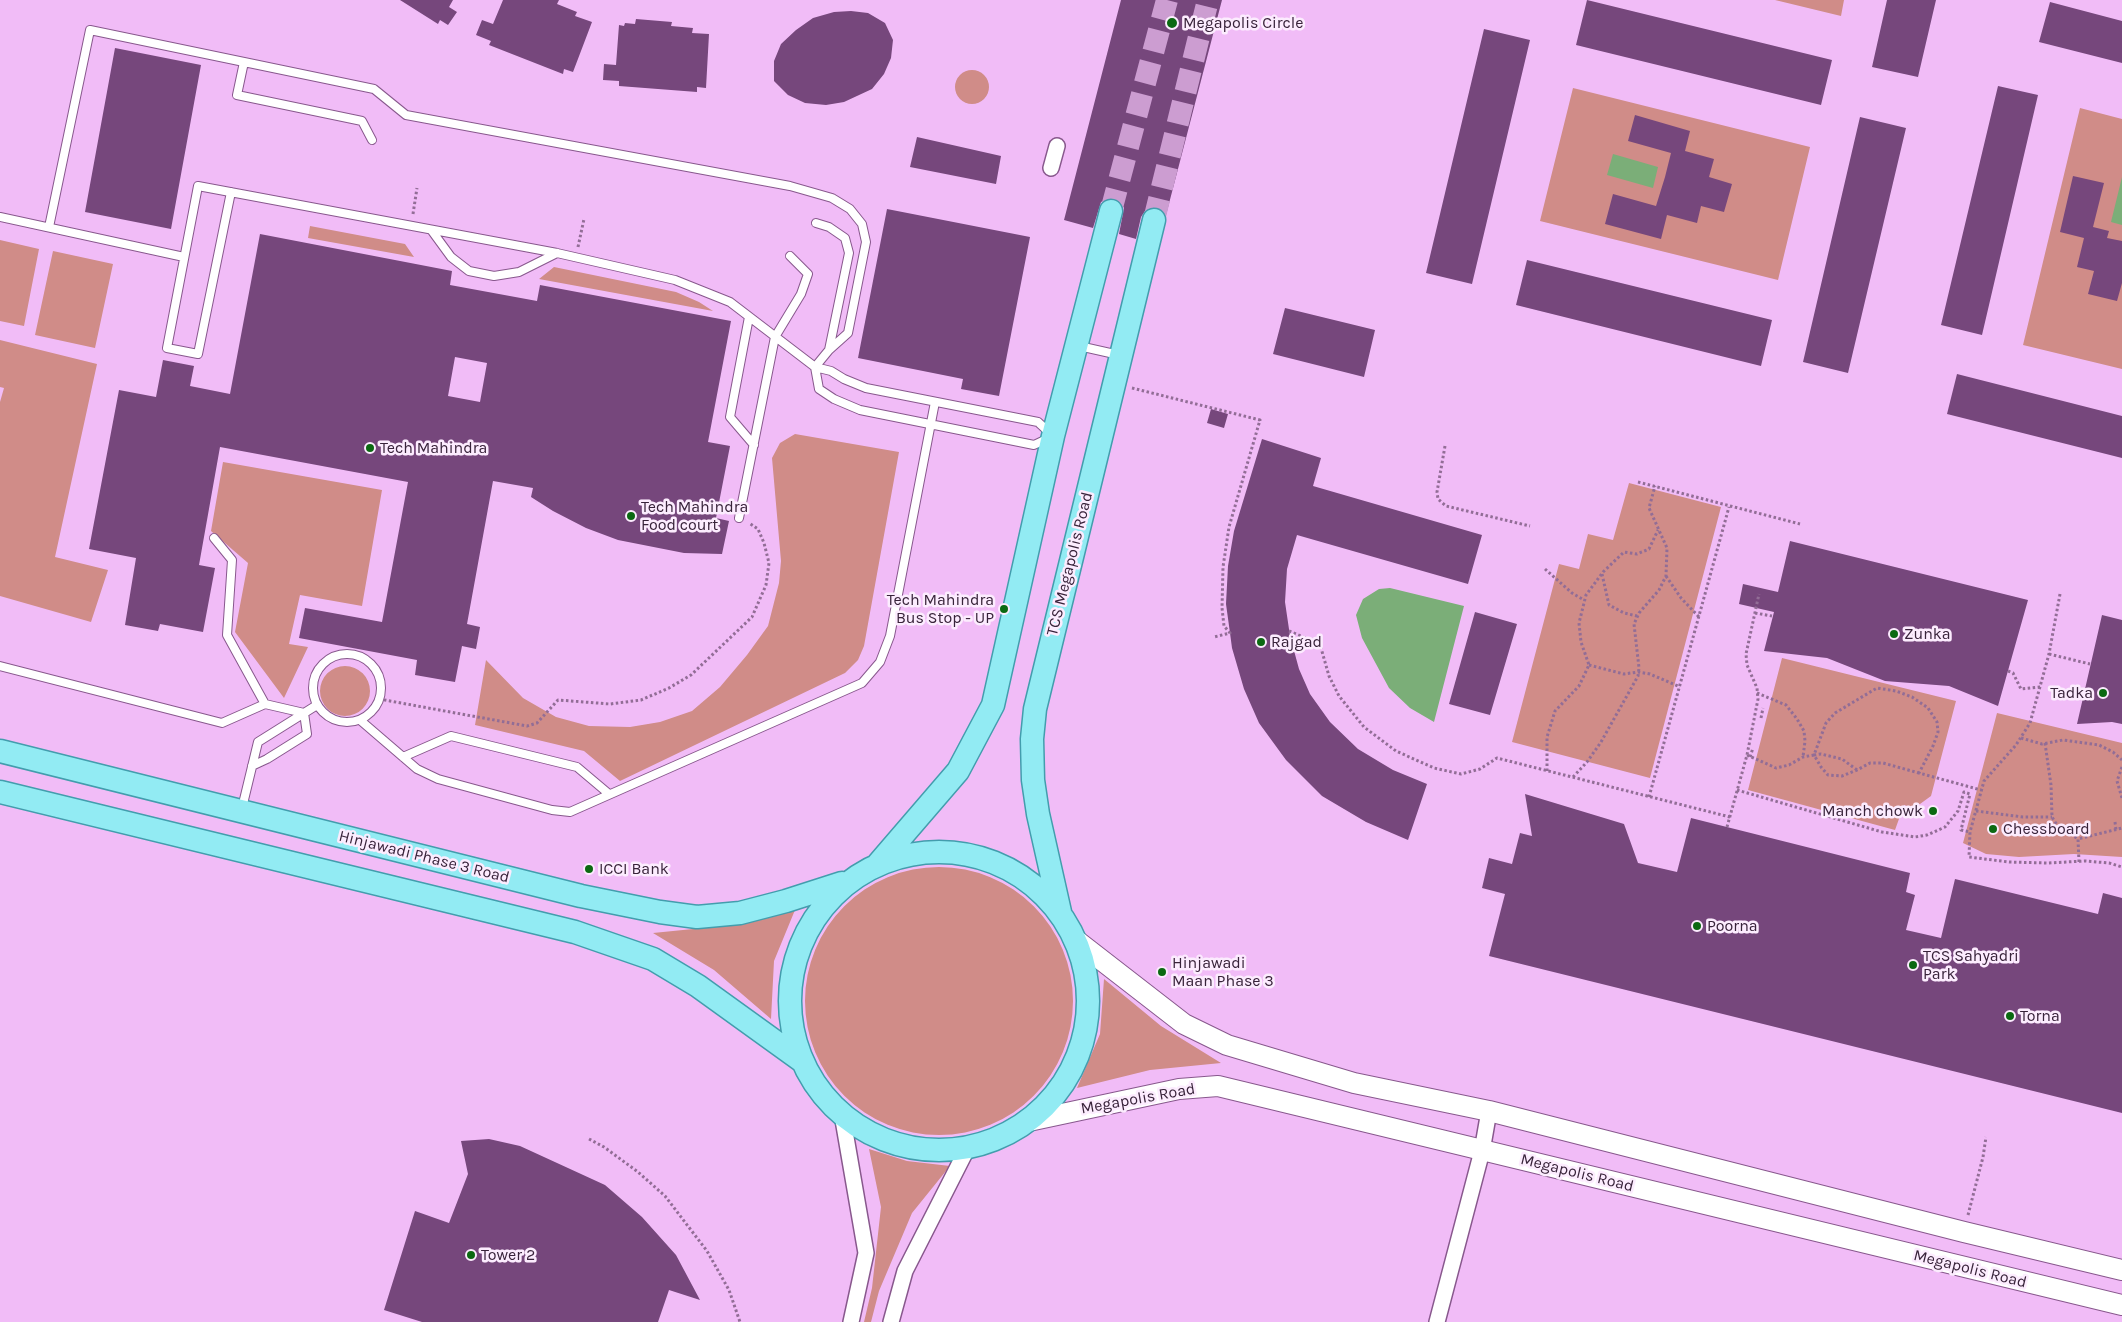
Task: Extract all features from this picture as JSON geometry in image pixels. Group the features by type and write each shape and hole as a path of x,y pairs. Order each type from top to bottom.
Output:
{"main road":[{"path":"878,864 958,771 993,705 1054,436 1111,211"},
{"name":"TCS Megapolis Road","path":"1060,912 1038,814 1033,780 1032,739 1035,709 1154,220"},
{"name":"Hinjawadi Phase 3 Road","path":"0,752 580,896 660,912 697,917 740,913 849,881"},
{"path":"0,792 575,932 653,959 698,986 802,1061"},
{"path":"944,851 977,856 1009,868 1036,887 1060,912 1077,940 1087,972 1090,1006 1085,1039 1073,1070 1054,1098 1030,1120 1000,1138 968,1147 935,1150 902,1145 870,1133 842,1114 819,1090 802,1061 792,1029 790,996 794,962 806,931 825,904 849,881 878,864 910,854 944,851"}],"street":[{"path":"1051,168 1057,146"},
{"path":"1077,940 1184,1024 1227,1045 1354,1083 1489,1111 1964,1232 2122,1270"},
{"name":"Megapolis Road","path":"1030,1120 1179,1089 1218,1086 2122,1305"},
{"path":"1437,1322 1482,1151 1489,1111"},
{"path":"842,1114 866,1253 851,1322"},
{"path":"891,1322 905,1272 968,1147"}],"lane":[{"path":"49,227 90,30 374,89 406,115 790,186 832,198 850,209 862,224 866,242 848,333 814,367"},
{"path":"244,62 237,95 362,121 372,140"},
{"path":"232,192 198,354 168,348 198,186 232,192 410,226 432,231 557,253 675,280 730,302 814,367 831,370 844,379 866,388 1038,422 1054,436 1034,446 860,410 834,400 820,389 814,367"},
{"path":"0,216 184,257"},
{"path":"816,223 829,227 845,238 849,253 829,350"},
{"path":"432,231 450,257 470,271 494,276 519,272 557,253"},
{"path":"740,518 775,337 801,294 808,274 790,256"},
{"path":"749,317 730,416 754,445"},
{"path":"1076,345 1121,356"},
{"path":"360,720 417,769 438,779 552,810 570,812 862,683 880,662 890,636 935,402"},
{"path":"214,538 232,560 227,635 265,704"},
{"path":"344,654 363,658 371,664 380,680 379,700 368,715 360,720 340,721 323,712 318,704 313,686 319,668 326,661 344,654"},
{"path":"0,666 222,723 265,704 304,713"},
{"path":"241,812 258,742 318,704"},
{"path":"252,766 307,734 304,713"},
{"path":"403,758 451,736 578,767 609,794"}],"path":[{"path":"410,226 417,188"},
{"path":"576,257 584,218"},
{"path":"1114,383 1260,420 1230,527 1223,568 1222,608 1224,626 1230,633 1214,637"},
{"path":"1445,446 1437,492 1438,499 1446,506 1530,526"},
{"path":"1638,482 1800,524"},
{"path":"1573,777 1588,762 1601,742 1638,672 1634,624 1638,616 1659,590 1666,576 1667,548 1649,508 1655,486"},
{"path":"1649,797 1729,507"},
{"path":"379,700 527,726 537,723 558,700 610,704 641,700 669,688 691,675 752,617 766,585 769,563 764,543 758,529 740,518"},
{"path":"1547,771 1547,737 1555,711 1579,686 1589,665 1581,642 1579,623 1584,600 1592,585 1624,552 1637,554 1649,549 1658,529"},
{"path":"1545,569 1572,593 1584,600"},
{"path":"1602,574 1609,605 1624,613 1638,616"},
{"path":"1666,576 1681,598 1699,617"},
{"path":"1749,756 1757,688 1747,665 1746,654 1759,594"},
{"path":"2060,594 2049,654 2030,724 2021,738 1984,781 1970,832 1969,857 2009,862 2109,863 2122,867"},
{"path":"1755,613 1772,616"},
{"path":"1289,631 1310,640 1321,648 1329,676 1350,711 1364,727 1396,751 1434,768 1461,774 1480,769 1497,758 1730,817"},
{"path":"2049,654 2090,664"},
{"path":"1589,665 1624,674 1638,672 1650,674 1680,687"},
{"path":"2008,671 2013,673 2021,689 2041,687"},
{"path":"1814,755 1826,723 1836,713 1877,688 1896,691 1912,697 1928,708 1937,722 1938,732 1934,746 1919,773"},
{"path":"1757,693 1786,704 1797,719 1804,731 1803,757"},
{"path":"1761,718 1763,708"},
{"path":"2021,738 2045,743 2063,740 2099,745 2113,752 2122,760"},
{"path":"2045,743 2051,784 2052,817 2057,825 2078,839 2122,828"},
{"path":"1727,827 1737,790 1753,748"},
{"path":"1749,756 1776,768 1789,765 1803,757 1821,754 1839,756 1857,770"},
{"path":"1814,755 1828,775 1842,776 1870,763 1883,763 1981,790"},
{"path":"2122,767 2117,781 2122,798"},
{"path":"1737,790 1882,832 1915,837 1939,831 1949,823 1958,811 1964,792 1970,794 1961,830 1970,832"},
{"path":"1976,811 2023,817 2052,817"},
{"path":"2115,822 2116,830"},
{"path":"2078,839 2079,862"},
{"path":"1964,1232 1986,1138"},
{"path":"590,1139 638,1172 665,1196 707,1251 729,1290 740,1322"}],"shaded area":[{"path":"1775,0 1844,0 1841,16"},
{"path":"972,70 984,75 989,87 984,99 972,104 960,99 955,87 960,75"},
{"path":"1573,88 1810,147 1778,280 1540,221"},
{"path":"2080,108 2122,119 2122,369 2023,345"},
{"path":"1613,154 1658,167 1653,188 1607,175"},
{"path":"2122,177 2122,225 2111,222"},
{"path":"310,226 405,244 414,257 308,238"},
{"path":"0,240 39,249 24,326 0,321"},
{"path":"53,251 113,264 95,348 35,335"},
{"path":"554,267 676,292 699,302 713,311 539,279"},
{"path":"0,340 97,364 55,557 108,570 91,622 0,596 0,402 4,388 0,387"},
{"path":"795,434 899,452 864,646 858,660 845,673 620,781 584,751 475,725 486,660 523,698 556,717 589,726 630,727 660,722 692,711 720,687 768,626 779,583 781,561 772,458 780,443"},
{"path":"223,462 382,490 362,606 300,595 289,644 308,647 284,698 235,632 248,563 211,531"},
{"path":"1629,483 1721,507 1650,778 1512,742 1559,564 1579,569 1588,534 1613,540"},
{"path":"1390,588 1464,606 1434,722 1410,708 1389,688 1362,638 1356,615 1363,599 1379,589"},
{"path":"1782,658 1956,701 1931,796 1920,804 1910,807 1904,805 1895,830 1748,790"},
{"path":"345,666 363,673 370,691 363,709 345,716 327,709 320,691 327,673"},
{"path":"1997,713 2122,743 2122,857 2074,854 2019,857 1986,854 1963,843"},
{"path":"939,867 965,869 990,877 1014,889 1034,906 1051,926 1063,950 1071,975 1073,1001 1071,1027 1063,1052 1051,1076 1034,1096 1014,1113 990,1125 965,1133 939,1135 913,1133 888,1125 864,1113 844,1096 827,1076 815,1052 807,1027 805,1001 807,975 815,950 827,926 844,906 864,889 888,877 913,869"},
{"path":"795,910 774,961 771,1019 714,970 653,933 723,926"},
{"path":"1104,979 1161,1026 1221,1063 1150,1070 1077,1088 1100,1034"},
{"path":"869,1149 907,1161 950,1166 912,1213 879,1291 871,1322 864,1322 872,1288 881,1207"}],"building":[{"path":"400,0 453,0 449,7 457,12 448,25 440,20 438,24"},
{"path":"503,0 559,0 557,4 577,12 575,16 592,22 573,72 564,69 563,74 489,45 491,41 476,35 482,20 493,24"},
{"path":"1121,0 1222,0 1166,215 1163,210 1157,207 1151,207 1145,211 1141,217 1136,239 1119,234 1124,208 1120,201 1114,198 1101,202 1093,228 1064,220"},
{"path":"1587,0 1832,60 1821,105 1576,45"},
{"path":"1887,0 1936,0 1918,77 1872,67"},
{"path":"2050,2 2122,21 2122,63 2039,42"},
{"path":"834,12 868,13 885,23 893,40 891,58 884,74 872,89 844,102 826,105 805,103 788,95 774,81 774,61 781,44 813,18"},
{"path":"636,19 672,22 671,26 693,28 692,33 709,34 706,88 697,87 697,92 619,86 619,81 603,80 604,64 616,65 619,25 624,26 625,23 635,24"},
{"path":"1484,29 1530,40 1472,284 1426,273"},
{"path":"115,48 201,65 171,229 85,212"},
{"path":"1998,86 2038,95 1982,335 1941,325"},
{"path":"1635,115 1690,131 1685,151 1714,159 1709,177 1732,184 1724,212 1701,206 1697,223 1667,215 1661,239 1605,224 1613,194 1656,206 1665,177 1671,153 1628,141"},
{"path":"1860,117 1906,128 1848,373 1803,362"},
{"path":"917,137 1001,156 996,184 910,167"},
{"path":"2073,176 2104,183 2093,227 2109,231 2107,238 2122,241 2122,283 2117,301 2088,294 2094,271 2077,267 2084,238 2060,232"},
{"path":"887,209 1030,237 999,396 961,389 963,379 858,358"},
{"path":"260,234 452,271 450,285 537,301 540,285 731,321 708,442 730,446 716,518 729,521 722,554 684,553 618,540 586,528 553,511 531,497 533,488 493,481 467,624 480,627 476,649 462,646 455,682 415,675 417,660 299,638 305,608 382,622 408,482 220,447 199,565 215,568 203,632 160,624 158,631 125,625 136,558 89,549 119,390 156,397 163,360 194,366 190,386 230,394","holes":["455,357 487,363 480,402 448,396"]},
{"path":"1527,260 1772,320 1761,366 1516,305"},
{"path":"1285,308 1375,330 1364,377 1273,354"},
{"path":"1957,374 2122,416 2122,458 1947,414"},
{"path":"1211,409 1228,414 1224,428 1207,423"},
{"name":"Rajgad","path":"1262,439 1321,458 1313,486 1482,535 1468,584 1297,535 1287,569 1285,602 1290,636 1299,669 1310,694 1330,722 1358,749 1393,770 1427,784 1408,840 1366,822 1322,796 1286,760 1259,723 1244,689 1232,648 1226,604 1228,566 1234,531"},
{"name":"Zunka","path":"1790,541 2028,600 1998,706 1949,686 1885,681 1827,658 1764,651 1774,612 1739,604 1743,584 1778,592"},
{"path":"1475,612 1517,624 1490,715 1449,704"},
{"name":"Tadka","path":"2102,615 2122,620 2122,724 2112,722 2077,724"},
{"name":"Poorna","path":"1525,794 1624,824 1638,863 1677,872 1691,818 1910,873 1906,892 1915,895 1906,930 1941,938 1955,879 2098,914 2103,893 2122,898 2122,1113 1489,956 1505,894 1482,888 1489,858 1512,864 1520,833 1532,836"},
{"path":"489,1139 520,1146 605,1185 642,1217 676,1255 700,1300 669,1290 658,1322 422,1322 384,1310 415,1211 449,1223 468,1174 461,1141"}],"tunnel":[{"path":"1111,211 1167,0"},
{"path":"1154,220 1208,0"}],"place":[{"name":"Megapolis Circle","path":"1172,23"},
{"name":"Tech Mahindra","path":"370,448"},
{"name":"Tech Mahindra Food court","path":"631,516"},
{"name":"Tech Mahindra Bus Stop - UP","path":"1004,609"},
{"name":"Zunka","path":"1894,634"},
{"name":"Rajgad","path":"1261,642"},
{"name":"Tadka","path":"2103,693"},
{"name":"Manch chowk","path":"1933,811"},
{"name":"Chessboard","path":"1993,829"},
{"name":"ICCI Bank","path":"589,869"},
{"name":"Poorna","path":"1697,926"},
{"name":"TCS Sahyadri Park","path":"1913,965"},
{"name":"Hinjawadi Maan Phase 3","path":"1162,972"},
{"name":"Torna","path":"2010,1016"},
{"name":"Tower 2","path":"471,1255"}]}
